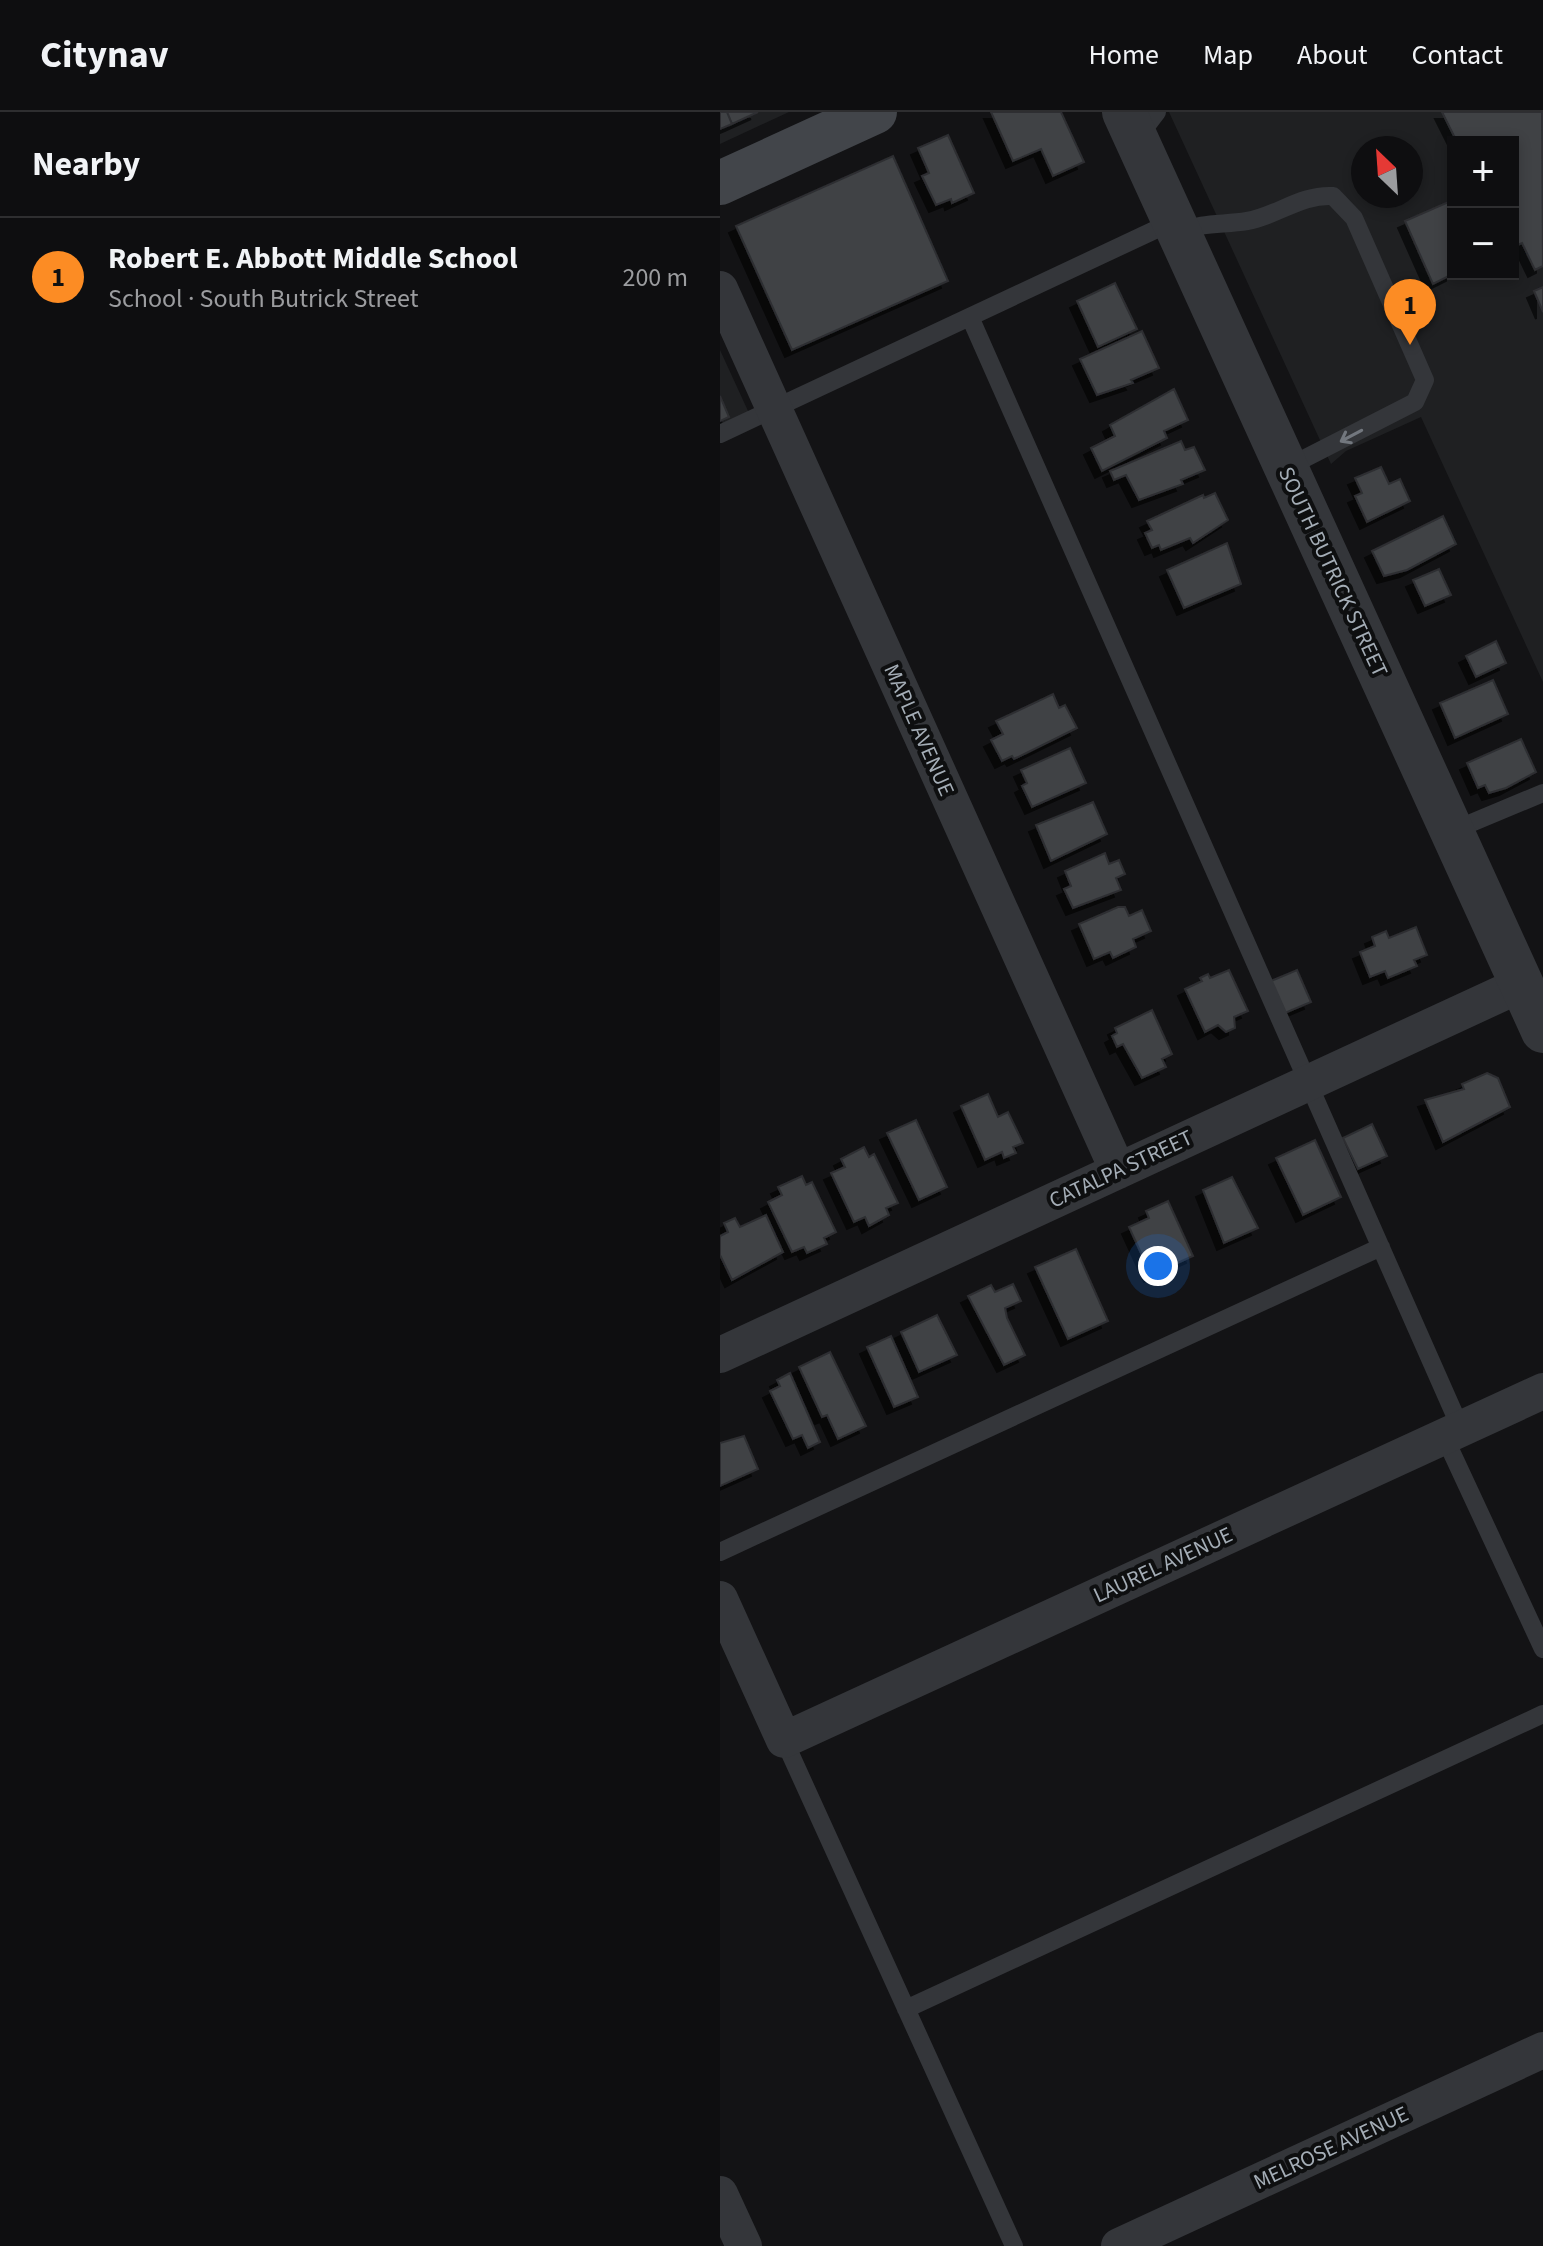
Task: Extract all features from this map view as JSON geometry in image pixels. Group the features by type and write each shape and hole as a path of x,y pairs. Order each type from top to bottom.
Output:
{"main road":[{"path":"720,183 875,112"}],"street":[{"name":"SOUTH BUTRICK STREET","path":"1139,121 1176,227 1543,1031"},
{"name":"MAPLE AVENUE","path":"720,289 1118,1171"},
{"name":"CATALPA STREET","path":"720,1355 1522,984"},
{"name":"LAUREL AVENUE","path":"784,1740 1543,1391"},
{"path":"720,1599 784,1740"},
{"name":"MELROSE AVENUE","path":"1119,2246 1543,2050"},
{"path":"720,2194 744,2246"}],"lane":[{"path":"720,434 970,317 1176,227 1248,221 1317,195 1333,196 1354,218 1425,380 1415,402 1286,468"},
{"path":"970,317 1381,1247 1452,1433 1543,1649"},
{"path":"1452,831 1543,793"},
{"path":"720,1552 1381,1247"},
{"path":"906,2009 1543,1714"},
{"path":"784,1740 1014,2246"}],"shaded area":[{"path":"720,112 789,112 720,144"},
{"path":"1169,112 1543,112 1543,682 1421,417 1346,451 1331,464"},
{"path":"720,350 754,424 720,440"}],"building":[{"path":"720,112 727,112 732,124 720,129"},
{"path":"727,112 758,112 732,124"},
{"path":"991,112 1061,112 1084,162 1053,176 1041,149 1013,161"},
{"path":"1442,112 1542,112 1543,266 1535,270 1522,243 1519,244 1519,136 1454,136"},
{"path":"948,135 974,193 952,203 951,199 936,205 922,176 929,173 918,148"},
{"path":"893,156 948,281 792,350 736,226"},
{"path":"1447,203 1447,277 1433,284 1405,221"},
{"path":"1115,283 1137,329 1098,347 1077,301"},
{"path":"1543,287 1543,312 1534,291"},
{"path":"1142,331 1159,368 1131,380 1133,383 1097,395 1080,359"},
{"path":"1174,389 1188,420 1164,431 1167,438 1102,471 1091,448 1115,436 1110,425"},
{"path":"720,396 729,417 720,421"},
{"path":"1181,441 1185,450 1194,447 1205,470 1181,480 1183,484 1139,500 1126,475 1114,480 1110,471"},
{"path":"1381,467 1389,484 1400,479 1410,501 1367,522 1355,496 1362,493 1355,478"},
{"path":"1215,493 1228,520 1193,543 1190,538 1161,550 1159,545 1152,548 1145,533 1152,530 1147,521 1203,495 1204,498"},
{"path":"1443,516 1456,544 1407,570 1384,576 1372,551"},
{"path":"1227,543 1241,584 1184,608 1167,570"},
{"path":"1439,569 1451,595 1425,606 1413,580"},
{"path":"1496,641 1506,663 1476,677 1466,656"},
{"path":"1493,680 1508,714 1455,738 1440,703"},
{"path":"1053,694 1059,708 1065,705 1077,728 1014,759 1012,756 1002,761 991,740 1003,734 996,721"},
{"path":"1521,739 1536,772 1489,793 1485,785 1478,788 1467,763"},
{"path":"1070,748 1086,783 1032,807 1022,786 1027,783 1021,770"},
{"path":"1093,802 1107,834 1051,861 1036,825"},
{"path":"1105,853 1109,864 1119,860 1125,874 1116,878 1121,890 1073,908 1064,889 1071,886 1065,871"},
{"path":"1118,907 1125,907 1129,916 1142,910 1151,931 1133,939 1136,947 1113,958 1110,952 1094,959 1079,924"},
{"path":"1416,927 1427,955 1414,960 1417,966 1388,978 1385,971 1370,977 1360,952 1375,946 1372,937 1386,931 1389,938"},
{"path":"1229,970 1248,1011 1234,1017 1235,1028 1226,1032 1218,1025 1205,1032 1185,989 1202,981 1200,978 1208,974 1210,978"},
{"path":"1297,970 1311,1002 1285,1013 1271,981"},
{"path":"1152,1010 1172,1054 1162,1059 1166,1067 1142,1078 1123,1044 1117,1047 1112,1036 1117,1033 1115,1028"},
{"path":"1487,1073 1498,1078 1510,1107 1443,1142 1425,1100 1464,1089 1462,1084"},
{"path":"988,1094 998,1117 1008,1112 1023,1143 1013,1147 1016,1153 1004,1158 1002,1152 985,1160 961,1106"},
{"path":"916,1120 947,1187 919,1200 887,1133"},
{"path":"1372,1124 1387,1156 1358,1169 1343,1138"},
{"path":"1315,1140 1341,1197 1303,1215 1276,1158"},
{"path":"864,1147 869,1157 874,1154 898,1203 886,1208 889,1215 869,1226 865,1217 854,1222 831,1173 845,1167 841,1159"},
{"path":"802,1176 806,1185 812,1182 836,1232 824,1238 827,1244 807,1253 804,1247 792,1252 768,1202 782,1195 778,1187"},
{"path":"1232,1177 1258,1228 1224,1243 1203,1190"},
{"path":"1168,1201 1193,1256 1151,1275 1129,1227 1149,1218 1146,1211"},
{"path":"766,1215 783,1252 732,1280 720,1255 720,1236 728,1232 724,1223 735,1218 740,1227"},
{"path":"1076,1249 1108,1321 1068,1339 1035,1267"},
{"path":"1013,1284 1021,1301 1005,1308 1025,1355 1004,1365 968,1296 991,1285 995,1292"},
{"path":"937,1315 957,1355 919,1372 901,1332"},
{"path":"891,1336 918,1397 894,1407 867,1347"},
{"path":"830,1352 866,1426 838,1439 827,1415 822,1417 799,1367"},
{"path":"790,1373 820,1442 808,1448 802,1435 793,1439 770,1391 780,1386 777,1380"},
{"path":"744,1436 758,1469 720,1486 720,1443"}],"place":[{"name":"Robert E. Abbott Middle School","path":"1410,345"}]}
